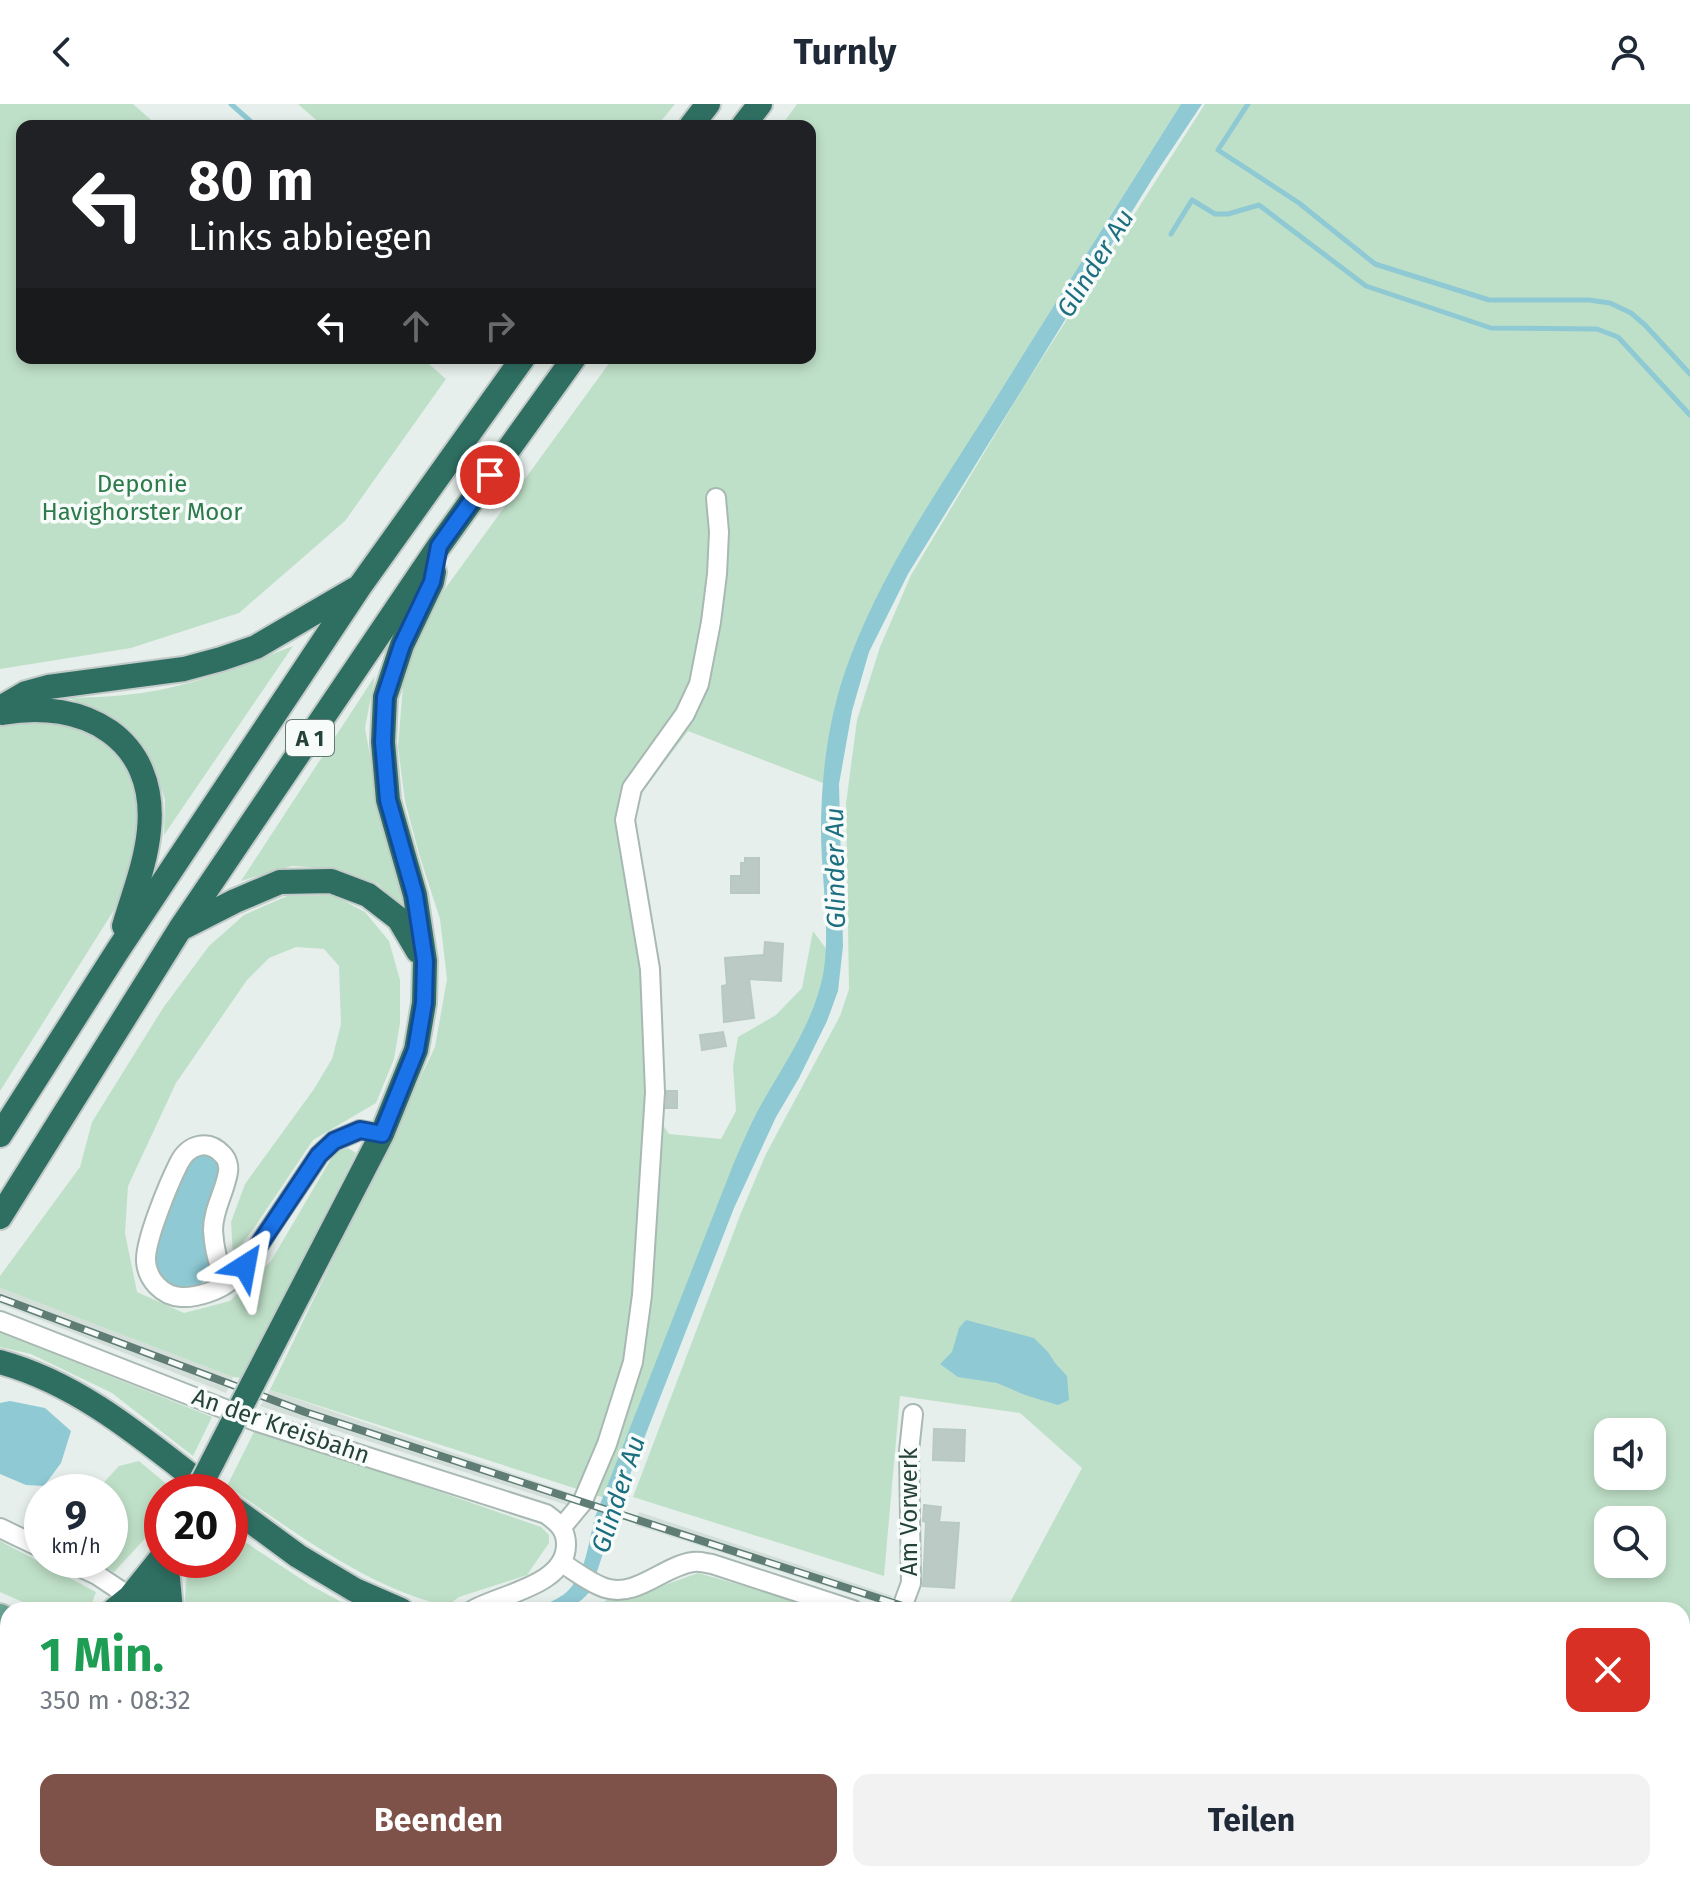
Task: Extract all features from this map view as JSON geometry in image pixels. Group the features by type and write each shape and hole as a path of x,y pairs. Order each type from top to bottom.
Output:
{"highway":[{"path":"696,120 708,104"},
{"path":"748,120 760,104"},
{"name":"A 1","path":"0,1135 118,950 360,586 519,364"},
{"name":"A 1","path":"0,1217 180,929 439,546 570,364"},
{"path":"206,1474 382,1134 416,1050 424,1003 425,961 415,895 388,800 383,742 385,697 402,645 432,582 439,546"},
{"path":"0,710 26,693 48,687 184,669 256,647 360,586"},
{"path":"0,710 46,709 83,718 101,725 116,737 128,748 137,763 145,781 149,831 118,950"},
{"path":"180,929 280,882 331,881 368,895 399,919 425,961"},
{"path":"0,1362 58,1383 89,1401 189,1474"},
{"path":"248,1519 320,1570 383,1602"},
{"path":"133,1602 151,1578"},
{"path":"167,1578 170,1602"}],"street":[{"path":"716,498 719,532 717,574 699,684 685,714 632,788 625,820 650,969 655,1092 642,1295 633,1362 607,1444 582,1503 562,1527 566,1540 565,1555 570,1568 596,1584 614,1590 629,1588 676,1566 700,1562 828,1602"},
{"path":"227,1283 221,1272 213,1229 228,1164 213,1147 199,1144 189,1149 181,1159 163,1200 146,1260 151,1279 159,1289 176,1296 195,1296 227,1283 245,1266 319,1155 334,1141 360,1130 382,1134"},
{"name":"An der Kreisbahn","path":"0,1321 258,1422 546,1514 562,1527"},
{"name":"Am Vorwerk","path":"904,1602 911,1583 909,1451 913,1414"},
{"path":"0,1528 24,1539"},
{"path":"487,1602 538,1583 556,1570 570,1568"},
{"path":"100,1578 126,1602"}],"shaded area":[{"path":"0,1288 233,1377 226,1393 0,1304"},
{"path":"270,1390 576,1495 570,1506 260,1406"},
{"path":"639,1512 892,1596 890,1602 876,1602 635,1525"}],"green space":[{"name":"Deponie Havighorster Moor","path":"0,104 133,104 151,120 16,120 16,364 429,364 446,379 345,521 239,613 131,648 0,669"},
{"path":"298,104 675,104 662,120 316,120"},
{"path":"797,104 1181,104 937,492 836,703 823,783 688,731 643,791 633,822 646,1031 645,1099 669,1134 721,1139 736,1111 733,1066 738,1037 776,1015 802,988 813,931 827,950 824,997 771,1095 605,1498 270,1390 435,1047 447,979 440,919 405,801 398,747 404,673 439,597 609,364 816,364 816,120 785,120"},
{"path":"1205,104 1690,104 1690,1602 1010,1602 1082,1468 1020,1413 900,1396 884,1576 633,1497 766,1154 840,1016 849,989 846,804 857,720 880,647 911,575 1023,388"},
{"path":"293,646 164,835 165,800 156,771 136,737 110,717 69,698 125,695 168,688"},
{"path":"375,676 365,728 381,817 409,914 378,884 338,869 292,866 241,881"},
{"path":"26,721 69,722 109,742 129,769 139,804 139,837 114,910 0,1091 0,727"},
{"path":"333,895 365,912 389,941 400,980 400,1023 394,1059 376,1103 313,1140 233,1255 231,1222 245,1184 332,1059 341,1024 339,966 324,949 296,947 269,958 247,980 176,1083 128,1186 125,1233 137,1292 184,1313 230,1301 271,1261 335,1152 348,1148 356,1153 242,1378 0,1288 0,1276 80,1167 92,1122 163,1008 209,946 244,915 287,896"},
{"path":"0,1332 212,1417 193,1456 112,1393 31,1354 0,1347"},
{"path":"256,1428 541,1527 549,1535 549,1543 527,1575 459,1597 452,1602 432,1602 388,1586 305,1539 248,1500 248,1474 233,1474"},
{"path":"139,1461 155,1474 144,1474 144,1540 128,1557 128,1474 112,1474 119,1466"},
{"path":"0,1541 24,1554 24,1578 70,1578 96,1592 92,1602 23,1602 0,1592"},
{"path":"248,1544 341,1602 185,1602 187,1578 248,1578"},
{"path":"698,1573 801,1602 604,1602 651,1590"}],"water":[{"name":"Glinder Au","path":"1181,104 1202,104 1154,176 908,574 869,652 852,711 839,784 843,946 838,991 827,1021 776,1117 734,1208 622,1495 591,1590 579,1602 549,1602 571,1588 581,1570 595,1517 733,1165 755,1116 803,1031 818,994 826,940 821,830 823,787 832,721 843,679 863,625 931,501"},
{"path":"209,1151 222,1163 210,1272 203,1282 184,1290 166,1284 160,1276 156,1265 158,1239 190,1155"},
{"path":"966,1320 1034,1338 1067,1376 1069,1400 1058,1405 997,1383 958,1377 940,1364 952,1352 959,1328"},
{"path":"10,1401 45,1408 71,1431 61,1463 53,1474 24,1474 24,1484 0,1474 0,1403"}],"building":[{"path":"745,858 759,858 759,893 731,893 731,876 741,876 741,863 745,863"},
{"path":"765,942 783,944 781,981 749,979 754,1018 724,1022 722,986 727,985 725,958 764,955"},
{"path":"723,1032 726,1046 702,1050 700,1035"},
{"path":"667,1091 677,1091 677,1108 666,1108"},
{"path":"934,1429 965,1430 964,1461 933,1460"},
{"path":"924,1505 941,1507 939,1522 959,1523 954,1588 923,1586"}],"waterway":[{"path":"231,104 249,120"},
{"path":"1248,104 1218,150 1299,203 1375,264 1489,300 1589,300 1610,303 1631,313 1645,325 1690,374"},
{"path":"1171,234 1192,200 1215,214 1228,214 1259,205 1366,286 1491,328 1597,329 1618,337 1690,415"}],"railway":[{"path":"0,1298 305,1412 890,1602"}],"route":[{"path":"245,1266 319,1155 334,1141 360,1130 382,1134 416,1050 424,1003 425,961 415,895 388,800 383,742 385,697 402,645 432,582 439,546 490,475"}]}
